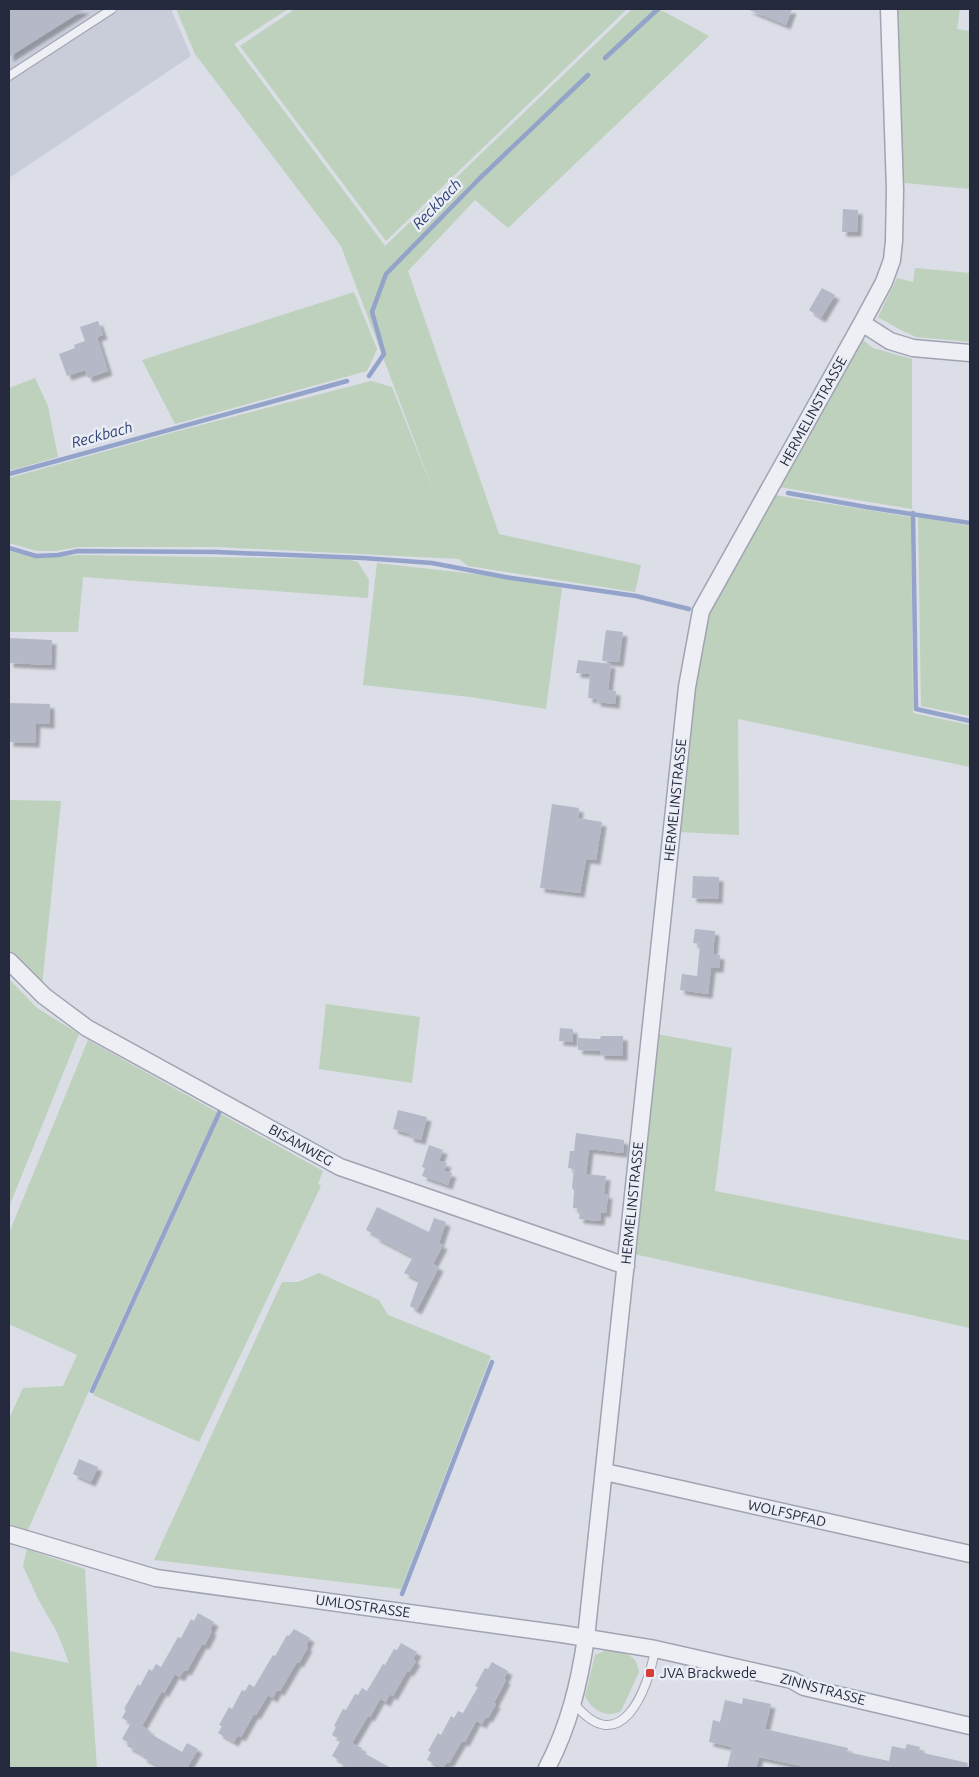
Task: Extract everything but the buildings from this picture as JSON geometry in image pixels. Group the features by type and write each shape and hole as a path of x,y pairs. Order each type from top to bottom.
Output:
{"street":[{"name":"HERMELINSTRASSE","path":"586,1638 687,687 700,612 862,324 892,260 895,190 889,9"},
{"path":"862,324 890,341 913,348 970,353"},
{"name":"BISAMWEG","path":"9,961 44,996 87,1028 340,1167 626,1266"},
{"name":"WOLFSPFAD","path":"605,1472 970,1554"},
{"name":"UMLOSTRASSE","path":"9,1534 156,1578 586,1638"},
{"path":"547,1768 562,1737 574,1703 586,1638"},
{"name":"ZINNSTRASSE","path":"586,1638 655,1649 792,1680 804,1687 970,1726"}],"lane":[{"path":"9,76 112,9"},
{"path":"574,1703 582,1714 595,1722 608,1726 620,1722 629,1715 638,1701 650,1674 655,1649"}],"shaded area":[{"path":"9,9 171,9 191,56 9,178"}],"green space":[{"path":"176,9 288,9 234,44 385,246 632,9 659,9 709,36 508,228 475,200 408,271 499,534 641,565 635,592 468,566 459,559 218,547 79,547 55,551 37,551 9,543 9,478 178,431 371,381 392,387 436,498 341,246 195,54"},
{"path":"295,9 627,9 386,241 240,46"},
{"path":"897,9 960,9 957,29 970,31 970,189 904,183"},
{"path":"915,268 970,273 970,342 916,337 878,317 897,278 913,282"},
{"path":"354,292 377,349 367,371 175,424 142,360"},
{"path":"863,340 873,348 912,359 912,509 779,487"},
{"path":"35,378 48,406 58,457 9,471 9,388"},
{"path":"774,495 911,517 913,713 970,725 970,767 738,719 739,835 679,832 692,709 705,620"},
{"path":"918,517 970,526 970,716 921,706"},
{"path":"9,551 35,558 78,555 345,559 358,562 369,580 368,598 83,577 78,632 9,632"},
{"path":"377,563 483,575 562,588 546,709 470,697 363,685"},
{"path":"9,800 61,801 42,986 12,956 9,949"},
{"path":"9,979 37,1008 79,1034 9,1207"},
{"path":"326,1004 420,1017 412,1083 319,1069"},
{"path":"657,1034 732,1048 715,1191 970,1241 970,1328 634,1254"},
{"path":"88,1040 217,1112 88,1393 28,1530 9,1524 9,1419 23,1388 63,1386 77,1355 9,1324 9,1233"},
{"path":"221,1114 323,1171 318,1184 321,1186 199,1442 93,1395"},
{"path":"319,1273 379,1300 388,1315 491,1356 401,1589 154,1560 282,1282 298,1282"},
{"path":"27,1549 85,1569 97,1768 9,1768 9,1651 69,1663 57,1632 38,1599 23,1566"},
{"path":"611,1650 633,1658 639,1672 621,1711 611,1714 600,1712 591,1705 585,1696 595,1655"}],"waterway":[{"name":"Reckbach","path":"605,58 658,9"},
{"name":"Reckbach","path":"369,376 384,354 372,312 386,274 481,177 588,75"},
{"name":"Reckbach","path":"9,474 347,381"},
{"path":"788,493 970,523"},
{"path":"913,513 916,709 970,721"},
{"path":"9,548 36,556 58,555 78,551 216,552 432,563 505,577 636,596 689,609"},
{"path":"92,1391 220,1111"},
{"path":"402,1594 492,1362"}],"place":[{"name":"JVA Brackwede","path":"650,1673"}]}
